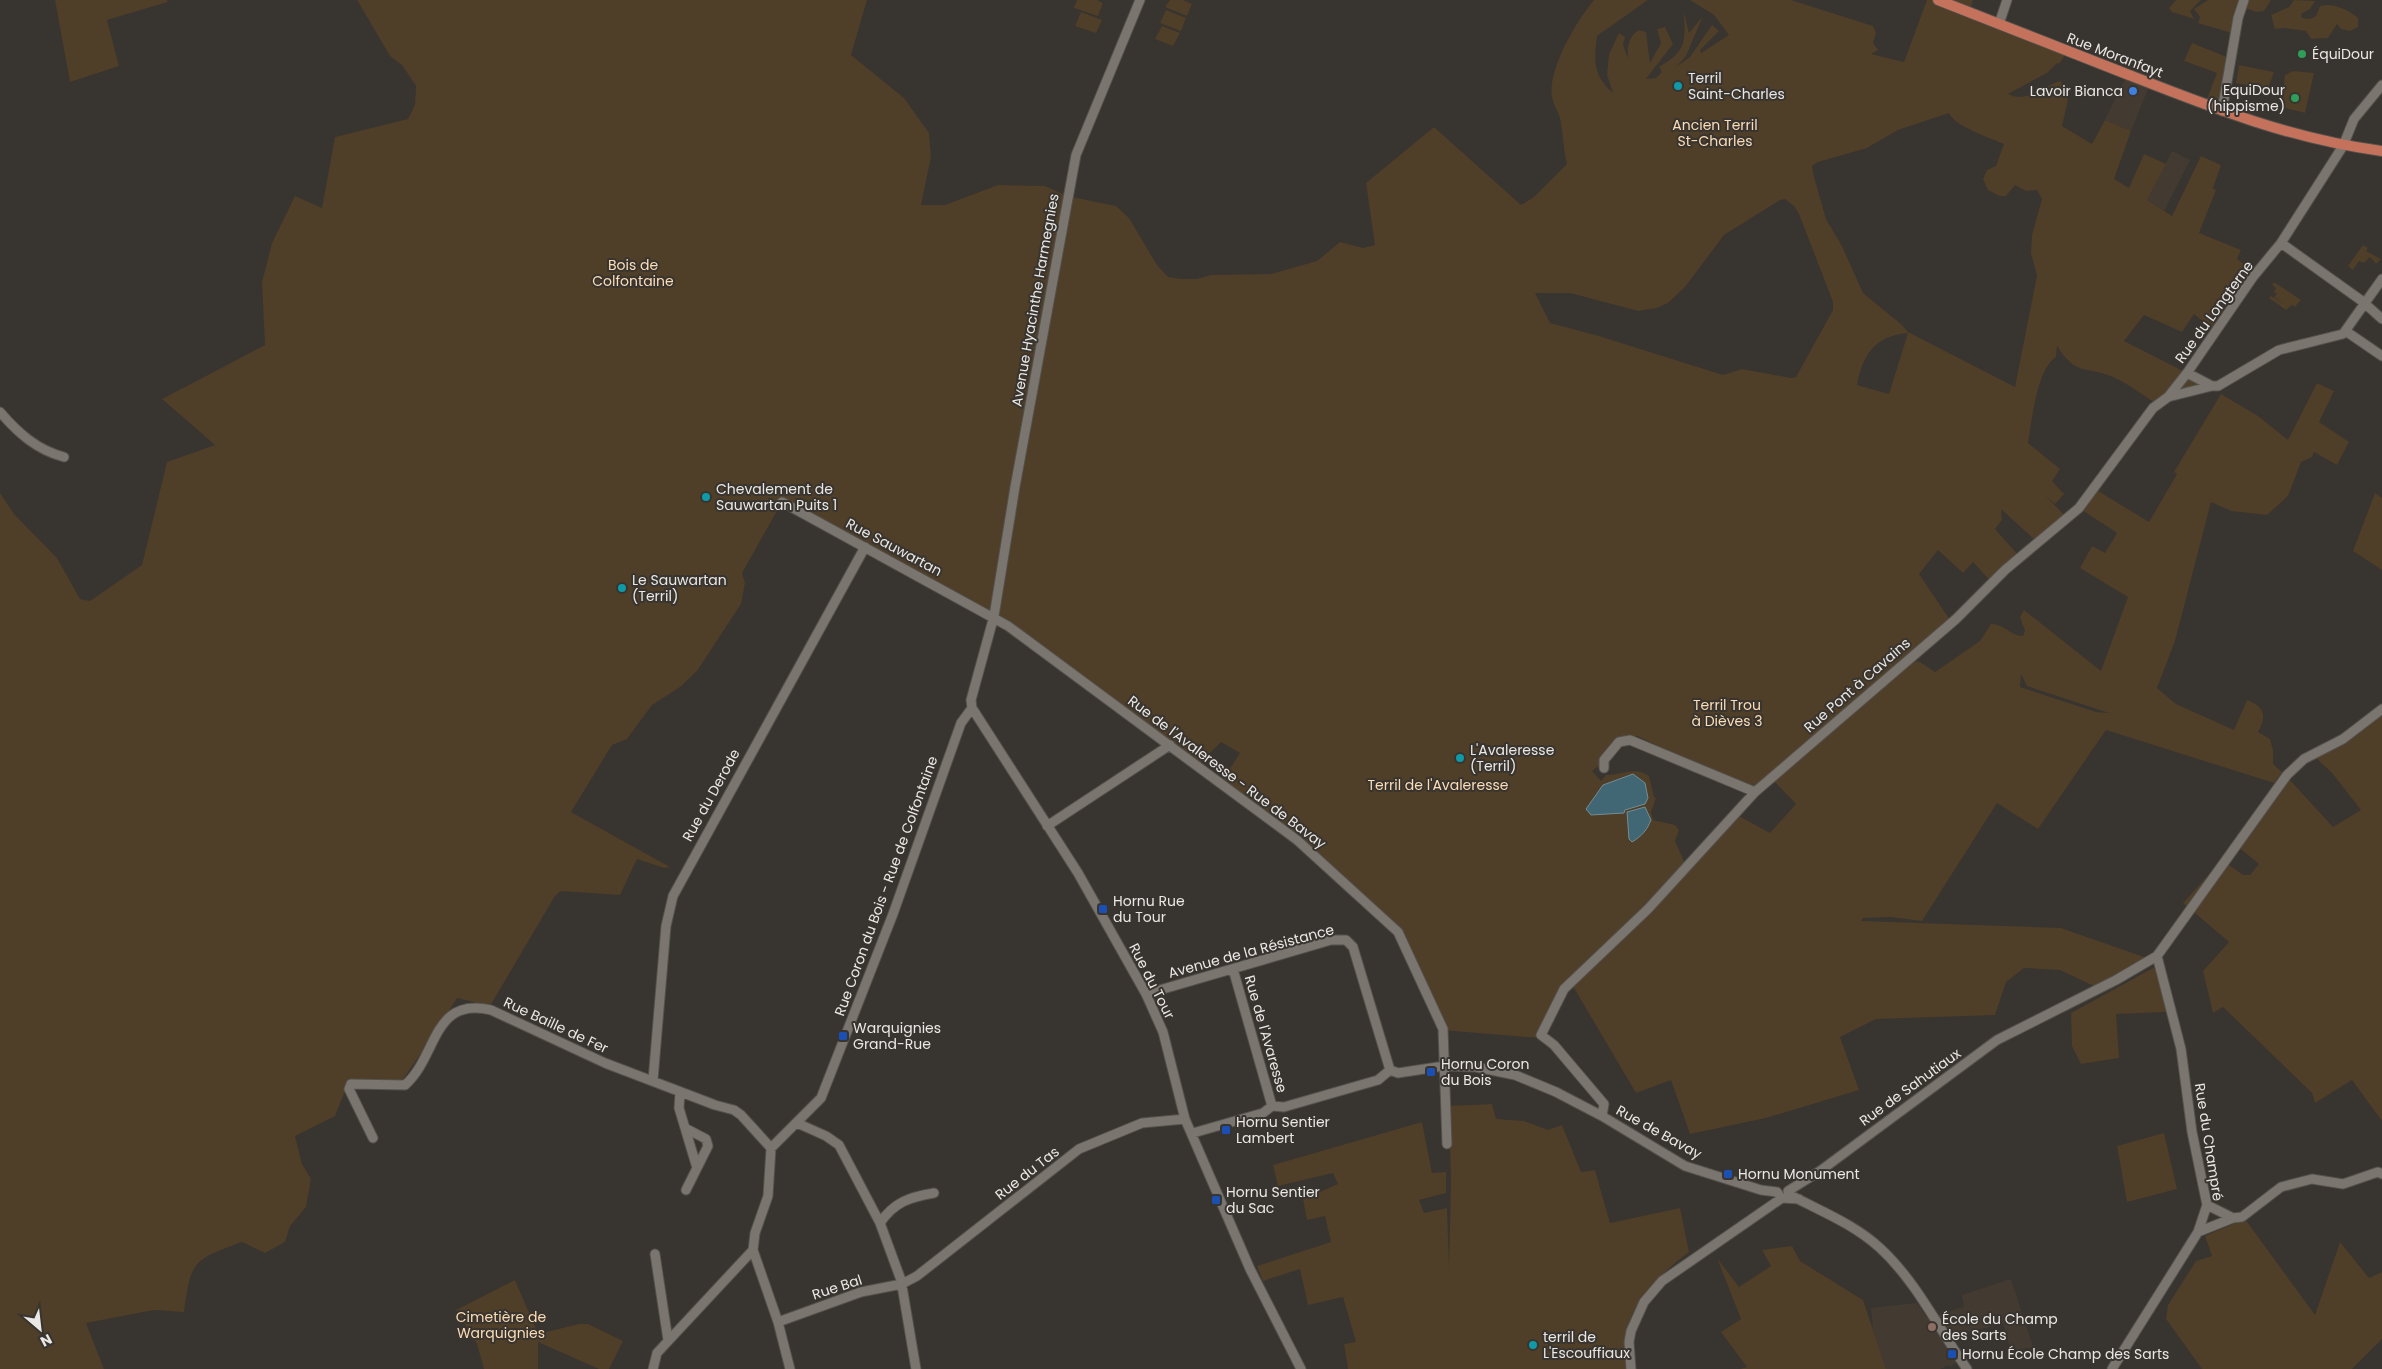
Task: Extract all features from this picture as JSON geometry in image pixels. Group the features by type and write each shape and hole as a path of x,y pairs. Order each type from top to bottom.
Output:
{"main road":[{"name":"Rue Moranfayt","path":"1938,0 2222,111 2278,130 2343,146 2382,151"}],"street":[{"name":"Avenue Hyacinthe Harmegnies","path":"994,616 1015,487 1076,155 1140,0"},
{"path":"1999,24 2007,0"},
{"path":"2222,111 2238,18 2244,0"},
{"name":"Rue du Longterne","path":"2168,397 2187,373 2248,284 2281,242 2343,146 2354,119 2382,85"},
{"path":"2281,242 2382,319"},
{"path":"2382,279 2348,325 2347,332 2382,356"},
{"name":"Rue Pont à Cavains","path":"1541,1034 1564,989 1635,923 1755,792 1952,623 2005,570 2079,508 2153,408 2168,397 2225,383 2278,350 2347,332"},
{"path":"2187,373 2212,386"},
{"path":"0,412 10,424 36,446 48,453 64,457"},
{"name":"Rue Sauwartan","path":"782,502 994,616"},
{"name":"Rue du Derode","path":"653,1080 666,926 673,896 724,799 865,547"},
{"name":"Rue Coron du Bois - Rue de Colfontaine","path":"771,1148 821,1098 893,914 961,722 972,708 972,697 994,616"},
{"name":"Rue de l'Avaleresse - Rue de Bavay","path":"994,616 1297,840 1398,932 1443,1029 1444,1066"},
{"name":"Rue du Tour","path":"972,708 1078,873 1146,994 1163,1032 1185,1119 1193,1133 1250,1269 1301,1369"},
{"path":"2157,956 2287,775 2311,755 2343,739 2382,709"},
{"path":"1604,768 1604,760 1619,742 1630,740 1755,792"},
{"path":"1047,826 1170,745"},
{"name":"Avenue de la Résistance","path":"1146,994 1331,940 1339,939 1350,942 1390,1070"},
{"name":"Rue de Sahutiaux","path":"1780,1196 1793,1182 1799,1184 1820,1171 1997,1040 2116,980 2157,956"},
{"name":"Rue du Champré","path":"2112,1369 2198,1232 2207,1205 2192,1132 2180,1049 2157,956"},
{"name":"Rue de l'Avaresse","path":"1233,969 1272,1106"},
{"name":"Rue Baille de Fer","path":"373,1138 359,1106 349,1089 351,1084 405,1085 447,1020 457,1010 471,1007 491,1010 605,1063 680,1092 734,1110 741,1115 771,1148"},
{"name":"Rue de Bavay","path":"1541,1034 1554,1045 1604,1104 1602,1116 1685,1166 1780,1196 1799,1199"},
{"path":"1444,1066 1447,1144"},
{"path":"1193,1133 1264,1113 1272,1106 1284,1107 1378,1080 1390,1070 1398,1072 1444,1066 1476,1067 1515,1075 1556,1092 1602,1116"},
{"path":"680,1092 679,1108 697,1168"},
{"name":"Rue du Tas","path":"902,1282 917,1276 1079,1149 1142,1123 1185,1119"},
{"path":"797,1123 826,1136 839,1146 880,1223 902,1282 916,1369"},
{"path":"685,1128 706,1139 708,1142 708,1146 686,1190"},
{"path":"771,1148 768,1196 755,1233 753,1250 778,1322 790,1369"},
{"path":"2198,1232 2233,1218 2242,1217 2281,1187 2312,1179 2344,1184 2378,1172 2382,1174"},
{"path":"1799,1184 1799,1199 1834,1216 1878,1246 1894,1262 1967,1369"},
{"path":"880,1223 888,1210 904,1200 934,1193"},
{"path":"1631,1369 1630,1331 1644,1302 1653,1291 1672,1273 1780,1196"},
{"path":"2207,1205 2233,1218"},
{"path":"653,1369 654,1358 668,1340 753,1250"},
{"path":"655,1254 668,1340"},
{"name":"Rue Bal","path":"778,1322 861,1292 902,1282"}],"shaded area":[{"path":"2128,74 2150,84 2131,131 2105,120"},
{"path":"2172,151 2190,160 2164,211 2147,200"},
{"name":"École du Champ des Sarts","path":"2011,1279 2033,1347 2011,1351 2003,1324 1963,1333 1944,1341 1956,1363 1950,1367 1948,1365 1940,1369 1886,1369 1873,1330 1871,1308 1917,1303 1927,1318 1964,1307 1962,1295"}],"green space":[{"path":"55,0 167,0 168,2 107,20 119,66 70,82"},
{"name":"Bois de Colfontaine","path":"357,0 867,0 851,55 904,98 929,133 931,157 921,205 945,205 998,185 1045,186 1067,196 1116,206 1129,218 1157,265 1168,277 1197,279 1211,275 1271,274 1317,261 1340,242 1363,248 1375,245 1366,183 1434,127 1521,205 1534,197 1567,164 1560,118 1552,97 1554,73 1572,32 1594,0 1648,0 1597,36 1596,68 1606,86 1613,93 1607,75 1609,54 1619,33 1625,37 1623,44 1628,59 1628,47 1632,36 1639,30 1646,32 1650,63 1661,43 1657,29 1665,27 1673,44 1646,79 1656,78 1662,72 1659,67 1675,56 1682,45 1684,39 1684,12 1689,33 1703,16 1686,56 1676,67 1690,57 1712,25 1719,31 1700,50 1701,53 1729,35 1714,15 1690,0 1791,0 1873,26 1876,33 1873,43 1878,50 1871,54 1904,62 1927,0 1973,0 1969,12 2068,51 2059,64 2057,63 2047,73 2008,94 2022,97 2061,81 2068,100 2062,126 2092,144 2105,120 2131,131 2114,179 2129,188 2144,154 2166,164 2147,200 2172,216 2201,156 2221,165 2213,188 2216,190 2199,233 2241,250 2237,259 2255,272 2235,300 2224,292 2217,302 2229,311 2215,331 2194,314 2182,332 2144,315 2124,341 2187,373 2205,385 2154,402 2113,377 2076,366 2064,356 2057,346 2056,357 2044,372 2036,396 2028,443 2060,469 2052,481 2064,494 2055,504 2045,495 2067,518 2037,542 2001,509 2002,520 1995,529 2020,557 1992,583 1973,562 1963,573 1938,550 1919,574 1950,620 1755,791 1637,736 1592,771 1601,781 1606,775 1633,771 1649,776 1654,797 1656,798 1651,812 1653,820 1675,825 1679,830 1675,841 1686,866 1572,979 1539,1038 1442,1030 1400,929 1300,838 1223,779 1240,753 1221,742 1200,763 1011,623 782,502 742,573 745,583 741,604 697,671 680,687 652,705 627,739 612,745 571,812 670,867 664,868 637,859 620,895 561,891 555,896 490,1006 457,998 403,1079 391,1084 349,1081 335,1116 295,1136 302,1164 311,1179 306,1207 290,1226 285,1242 265,1253 242,1242 204,1258 197,1264 189,1282 184,1312 154,1310 86,1323 104,1369 0,1369 0,493 14,514 57,558 80,599 90,601 142,565 167,462 215,445 162,399 265,345 262,282 272,243 295,196 322,208 335,137 408,119 415,105 416,86 402,65 390,56","holes":["1949,113 1952,118 1965,127 2004,144 1996,166 1987,170 1983,179 1988,190 2000,196 2006,196 2015,185 2026,191 2037,190 2042,199 2032,235 2031,253 2037,275 2015,387 1908,332 1863,293 1842,246 1826,219 1812,166 1818,162 1867,148 1898,130","1785,199 1794,206 1799,214 1833,302 1833,310 1796,377 1791,378 1742,369 1723,375 1599,336 1550,323 1535,293 1570,293 1638,311 1657,308 1668,303 1685,287 1724,235 1780,200","1908,333 1889,394 1857,385 1863,364 1872,348 1887,338","1633,774 1588,808 1603,785"]},
{"path":"1077,0 1097,0 1103,3 1098,16 1074,8"},
{"path":"1170,0 1183,0 1192,4 1187,16 1165,7"},
{"path":"2176,0 2201,0 2190,11 2194,19 2172,12 2169,8"},
{"path":"2208,0 2271,0 2264,11 2257,12 2241,7 2238,35 2198,23 2200,17 2194,9"},
{"path":"2294,0 2315,1 2310,9 2301,14 2302,18 2310,19 2316,16 2320,6 2329,5 2355,15 2358,18 2358,27 2350,31 2341,29 2337,24 2328,38 2311,39 2306,31 2285,28 2275,29 2271,15 2289,7"},
{"path":"1166,10 1186,18 1181,31 1160,23"},
{"path":"1081,12 1102,20 1096,33 1075,26"},
{"path":"1162,26 1180,33 1173,46 1155,39"},
{"path":"2192,43 2227,57 2222,111 2205,104 2217,73 2184,61"},
{"path":"2239,65 2274,72 2268,89 2236,83"},
{"name":"EquiDour (hippisme)","path":"2293,71 2314,73 2305,113 2281,107 2285,75"},
{"path":"2363,245 2368,248 2366,251 2381,259 2376,264 2370,257 2364,263 2359,261 2353,270 2348,266"},
{"path":"2274,282 2301,300 2295,307 2292,305 2286,310 2269,298 2271,296 2284,304 2274,297 2277,294 2274,292 2276,288 2272,285"},
{"path":"2317,383 2334,391 2319,422 2349,442 2337,465 2314,452 2312,457 2301,462 2288,496 2267,515 2231,511 2211,502 2175,641 2157,688 2176,704 2234,730 2247,700 2258,706 2263,713 2263,721 2258,732 2270,739 2273,750 2273,764 2282,772 2274,783 2106,730 2038,829 1997,803 1922,921 1890,917 1863,918 1861,921 2061,928 2147,958 2098,988 2060,970 2024,968 2006,982 1995,1015 1876,1019 1840,1037 1859,1090 1766,1118 1690,1134 1671,1080 1636,1093 1571,983 1737,815 1770,833 1796,804 1773,780 1911,660 1920,662 1935,672 1980,641 1991,624 1999,625 2015,634 2023,636 2025,631 2020,617 2024,610 2101,671 2128,597 2080,568 2092,546 2105,553 2117,533 2079,508 2095,489 2149,522 2177,474 2174,472 2221,394 2258,416 2288,440","holes":["2021,674 2027,686 2109,713 2096,712 2020,687"]},
{"path":"2375,493 2382,498 2382,570 2353,551"},
{"path":"2382,714 2382,1121 2352,1080 2315,1103 2312,1093 2223,1007 2213,1013 2203,971 2229,942 2183,903 2222,860 2243,875 2250,875 2259,864 2237,846 2288,778 2333,827 2361,810 2332,773 2315,757"},
{"path":"2153,968 2157,970 2166,1012 2116,1014 2119,1058 2081,1064 2072,1046 2071,1013"},
{"path":"1492,1104 1496,1119 1524,1121 1548,1130 1562,1125 1581,1172 1595,1170 1610,1223 1680,1208 1689,1252 1667,1270 1647,1291 1632,1315 1627,1328 1625,1342 1627,1369 1348,1369 1344,1344 1356,1342 1343,1297 1308,1305 1300,1269 1263,1281 1257,1266 1331,1242 1325,1216 1307,1220 1303,1199 1338,1184 1333,1173 1278,1186 1273,1165 1422,1122 1432,1173 1446,1172 1446,1193 1419,1200 1424,1213 1447,1208 1449,1267 1451,1182 1449,1106"},
{"path":"2164,1133 2177,1189 2127,1202 2117,1146"},
{"path":"2245,1219 2315,1315 2340,1242 2369,1278 2382,1272 2382,1339 2352,1369 2202,1369 2166,1319 2168,1305 2196,1261 2212,1256 2205,1236"},
{"path":"1792,1246 1800,1261 1863,1300 1886,1369 1740,1369 1747,1367 1721,1332 1741,1319 1717,1258 1739,1287 1771,1266 1762,1250"},
{"name":"Cimetière de Warquignies","path":"515,1280 538,1334 579,1324 588,1324 623,1341 609,1369 599,1369 538,1342 538,1369 484,1369 477,1344 456,1310"}],"water":[{"path":"1633,774 1645,783 1648,798 1645,804 1625,810 1624,813 1591,815 1586,809 1603,785"},
{"path":"1645,807 1651,820 1644,832 1632,842 1629,839 1627,812"}],"place":[{"name":"ÉquiDour","path":"2302,54"},
{"name":"Terril Saint-Charles","path":"1678,86"},
{"name":"Lavoir Bianca","path":"2133,91"},
{"name":"EquiDour (hippisme)","path":"2295,98"},
{"name":"Chevalement de Sauwartan Puits 1","path":"706,497"},
{"name":"Le Sauwartan (Terril)","path":"622,588"},
{"name":"L'Avaleresse (Terril)","path":"1460,758"},
{"name":"Hornu Rue du Tour","path":"1103,909"},
{"name":"Warquignies Grand-Rue","path":"843,1036"},
{"name":"Hornu Coron du Bois","path":"1431,1072"},
{"name":"Hornu Sentier Lambert","path":"1226,1130"},
{"name":"Hornu Monument","path":"1728,1174"},
{"name":"Hornu Sentier du Sac","path":"1216,1200"},
{"name":"École du Champ des Sarts","path":"1932,1327"},
{"name":"terril de L'Escouffiaux","path":"1533,1345"},
{"name":"Hornu École Champ des Sarts","path":"1952,1354"}],"park label":[{"name":"Ancien Terril St-Charles","path":"1715,134"},
{"name":"Terril Trou à Dièves 3","path":"1727,714"},
{"name":"Terril de l'Avaleresse","path":"1438,785"}]}
